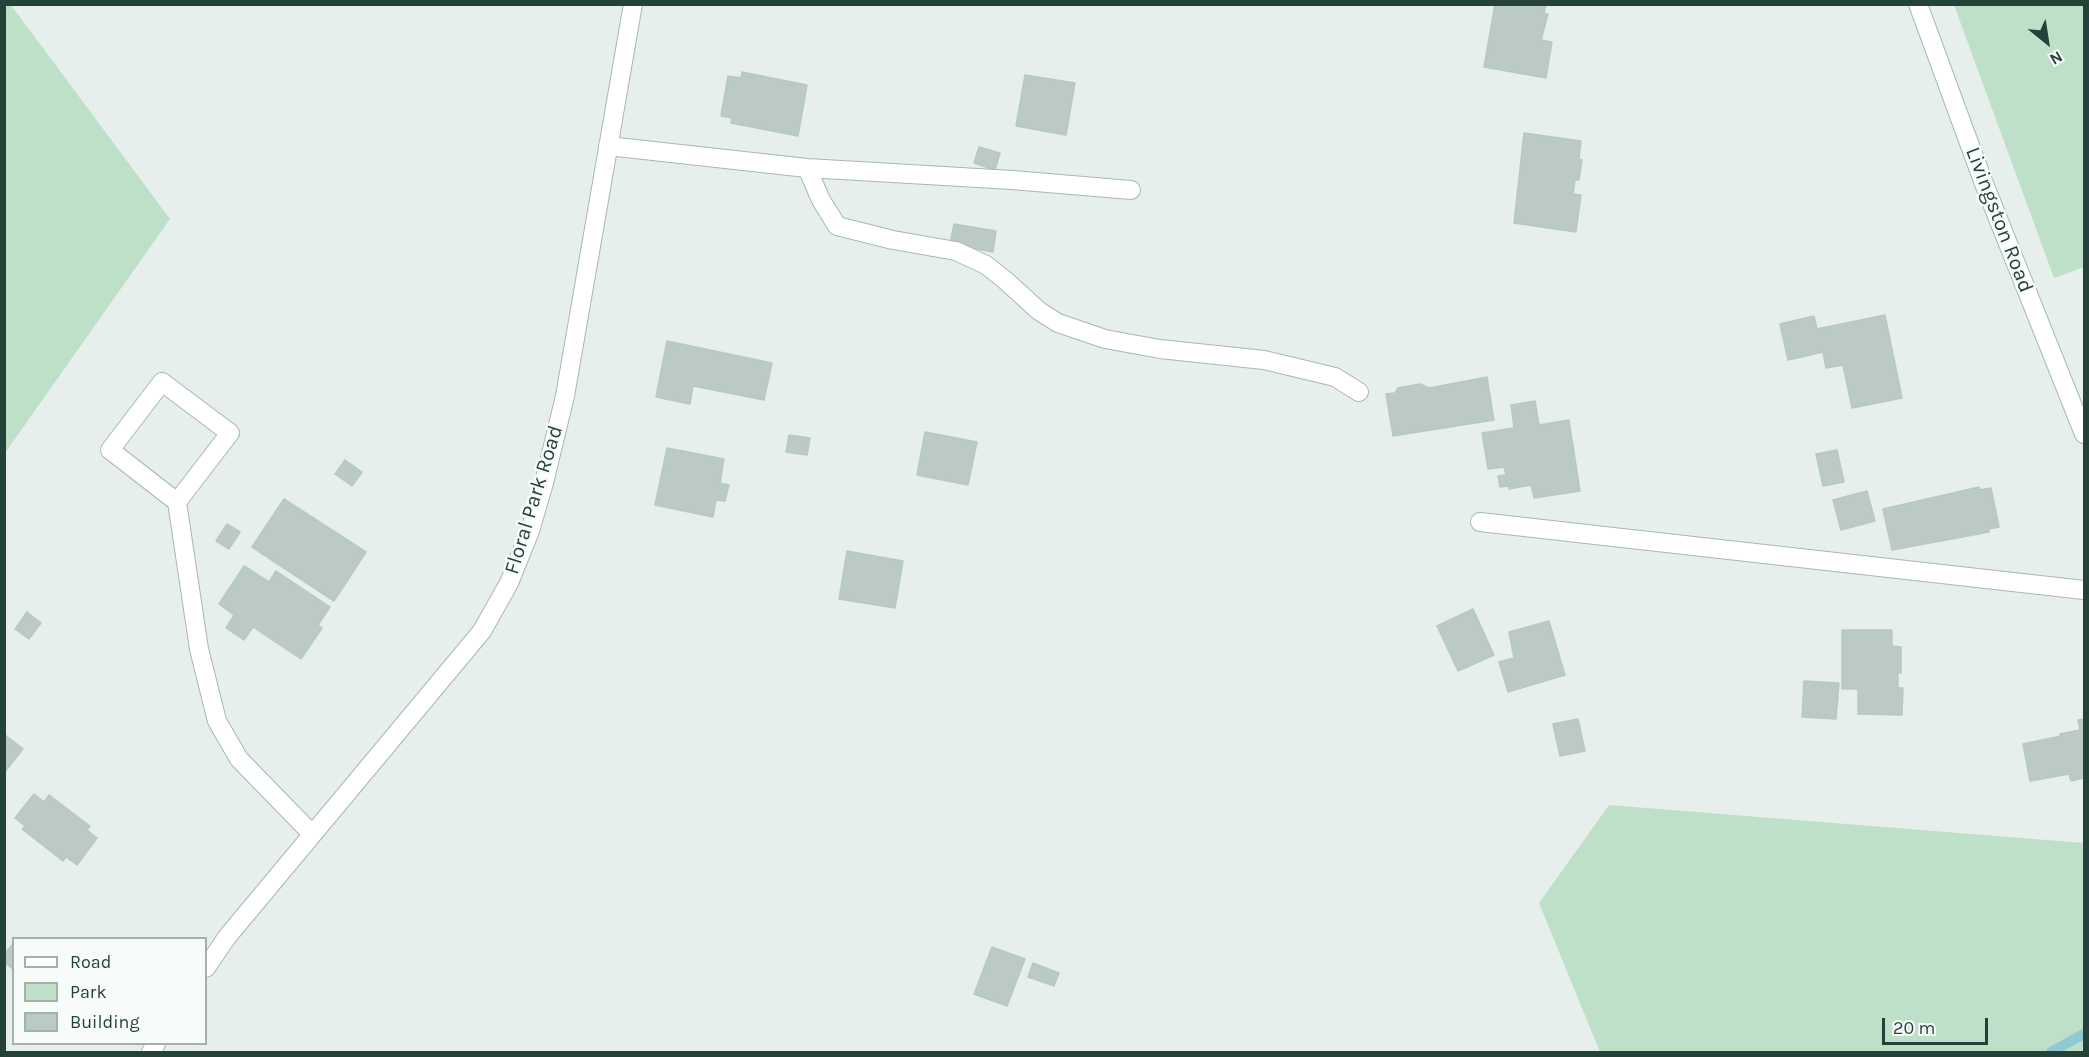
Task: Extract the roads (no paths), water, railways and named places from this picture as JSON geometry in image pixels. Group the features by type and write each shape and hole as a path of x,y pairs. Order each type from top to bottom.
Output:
{"street":[{"name":"Floral Park Road","path":"207,967 227,937 482,631 509,583 530,531 565,396 633,4"},
{"name":"Livingston Road","path":"1918,4 1983,181 2085,434"},
{"path":"608,146 807,168 1012,180 1131,190"},
{"path":"807,168 821,200 837,225 893,240 956,251 986,265 1039,311 1058,323 1105,339 1160,349 1264,360 1335,377 1359,392"},
{"path":"177,502 230,433 162,382 110,450 177,502 199,649 217,721 239,759 312,834"},
{"path":"1480,522 2085,590"}],"waterway":[{"path":"2051,1052 2084,1034"}]}
